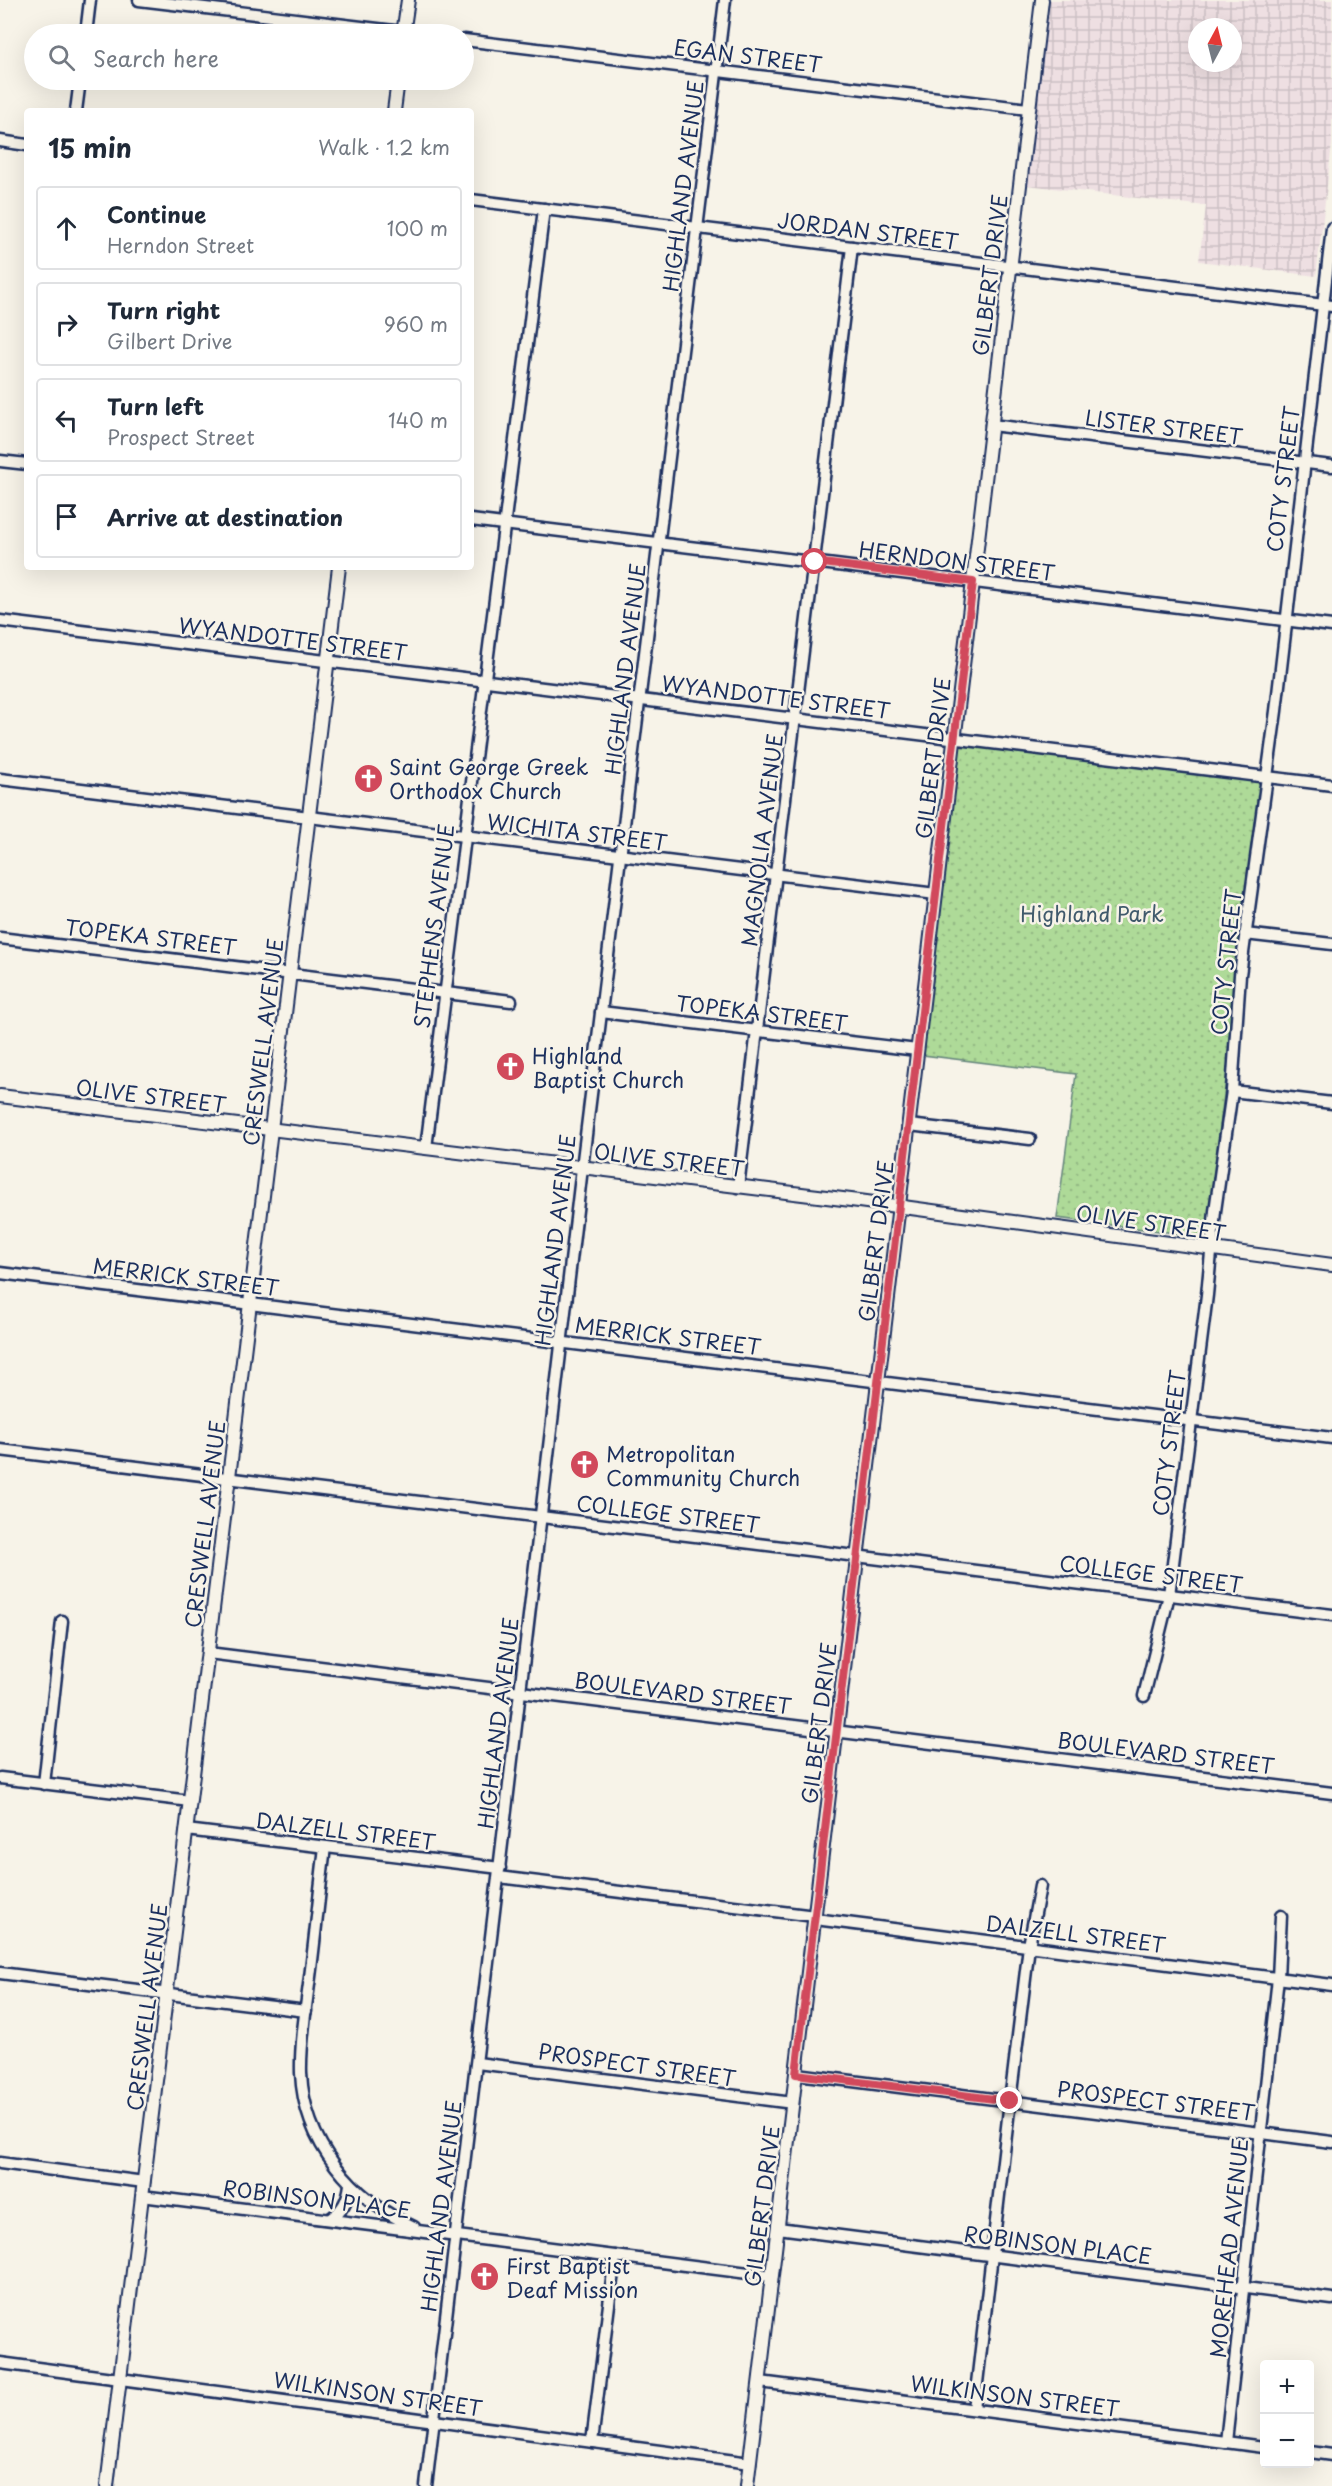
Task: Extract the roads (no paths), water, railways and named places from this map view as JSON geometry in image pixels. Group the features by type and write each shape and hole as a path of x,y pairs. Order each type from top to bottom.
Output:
{"street":[{"path":"87,24 90,0"},
{"path":"139,0 326,24"},
{"path":"405,24 408,0"},
{"name":"HIGHLAND AVENUE","path":"426,2486 561,1342 725,0"},
{"name":"GILBERT DRIVE","path":"747,2486 1042,0"},
{"name":"EGAN STREET","path":"474,41 1028,109"},
{"path":"76,108 79,90"},
{"path":"394,108 397,90"},
{"path":"0,141 24,145"},
{"name":"JORDAN STREET","path":"474,200 1327,306"},
{"name":"STEPHENS AVENUE","path":"426,1148 544,209"},
{"name":"COTY STREET","path":"1144,1696 1169,1595 1232,1091 1238,1024 1237,1006 1245,934 1267,777 1304,463 1327,306 1332,228"},
{"name":"MAGNOLIA AVENUE","path":"738,1187 852,247"},
{"name":"LISTER STREET","path":"991,425 1332,466"},
{"path":"0,461 24,464"},
{"name":"HERNDON STREET","path":"474,520 1332,626"},
{"name":"CRESWELL AVENUE","path":"107,2486 339,570"},
{"name":"WYANDOTTE STREET","path":"0,621 1332,785"},
{"name":"WICHITA STREET","path":"0,779 936,894"},
{"path":"1245,934 1332,944"},
{"name":"TOPEKA STREET","path":"0,938 511,1001"},
{"name":"TOPEKA STREET","path":"601,1012 917,1050"},
{"path":"1232,1091 1332,1103"},
{"name":"OLIVE STREET","path":"0,1096 738,1187 1332,1265"},
{"path":"909,1125 1030,1139"},
{"name":"MERRICK STREET","path":"0,1273 1332,1438"},
{"name":"COLLEGE STREET","path":"0,1450 1332,1615"},
{"path":"44,1784 62,1621"},
{"name":"BOULEVARD STREET","path":"208,1653 1332,1793"},
{"path":"0,1778 190,1801"},
{"name":"DALZELL STREET","path":"186,1830 325,1847 815,1918 1332,1985"},
{"path":"325,1847 301,2060 305,2103 325,2151 350,2185 383,2211 423,2231"},
{"path":"974,2409 1029,1946 1040,1886"},
{"name":"MOREHEAD AVENUE","path":"1226,2442 1278,1978 1281,1916"},
{"path":"0,1973 306,2011"},
{"name":"PROSPECT STREET","path":"477,2063 793,2103"},
{"name":"PROSPECT STREET","path":"796,2074 1332,2142"},
{"path":"0,2163 144,2181"},
{"path":"330,2219 341,2212 348,2198 350,2185"},
{"name":"ROBINSON PLACE","path":"142,2196 772,2276"},
{"name":"ROBINSON PLACE","path":"778,2228 1332,2299"},
{"path":"592,2442 615,2256"},
{"name":"WILKINSON STREET","path":"0,2363 750,2463"},
{"name":"WILKINSON STREET","path":"760,2382 1260,2446"},
{"path":"1314,2453 1332,2456"}],"place":[{"name":"Saint George Greek Orthodox Church","path":"368,778"},
{"name":"Highland Baptist Church","path":"511,1067"},
{"name":"Metropolitan Community Church","path":"585,1465"},
{"name":"First Baptist Deaf Mission","path":"485,2277"}],"park label":[{"name":"Highland Park","path":"1092,913"}]}
